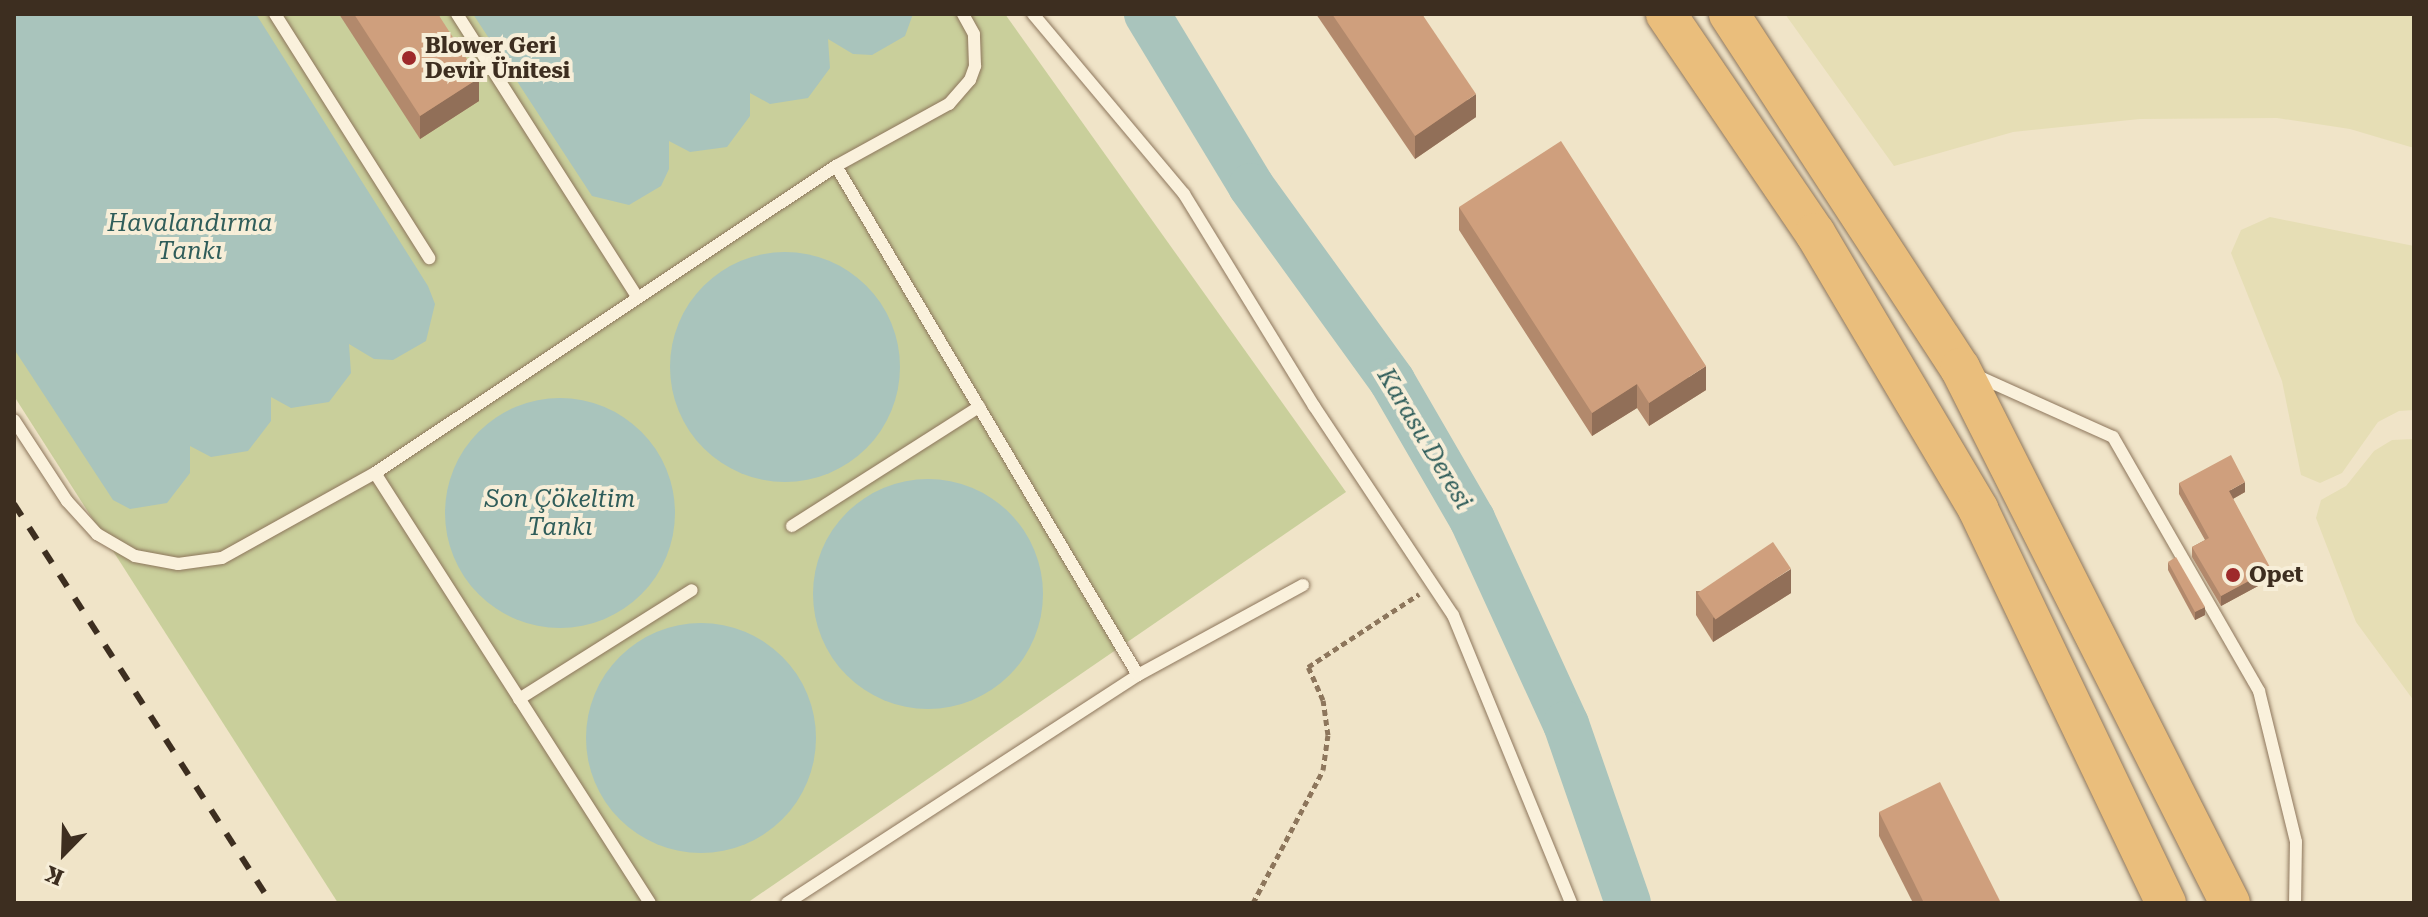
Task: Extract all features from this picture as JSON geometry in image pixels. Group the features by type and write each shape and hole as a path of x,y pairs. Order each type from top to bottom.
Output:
{"highway":[{"path":"1666,14 1815,233 1978,509 2166,903"},
{"path":"1729,14 1960,368 2230,903"}],"lane":[{"path":"275,14 429,258"},
{"path":"457,14 636,295"},
{"path":"14,420 67,501 97,534 135,556 178,564 222,558 375,473 636,295 836,166 961,93 970,80 976,50 963,14"},
{"path":"1033,14 1184,194 1314,406 1453,615 1552,847 1571,903"},
{"path":"836,166 1138,675"},
{"path":"1960,368 2113,437 2259,691 2296,842 2295,903"},
{"path":"792,526 979,407"},
{"path":"375,473 650,903"},
{"path":"787,903 1138,675 1303,585"},
{"path":"519,699 692,590"}],"path":[{"path":"1253,903 1323,770 1328,735 1323,700 1308,667 1433,585"}],"shaded area":[{"path":"1785,14 2414,14 2414,148 2350,129 2277,118 2140,119 2013,132 1894,166"},
{"path":"2270,217 2414,246 2414,410 2399,411 2378,422 2342,473 2320,483 2301,475 2282,381 2231,253 2241,230"},
{"path":"2414,439 2414,701 2356,622 2316,518 2321,500 2346,486 2374,451 2392,440"}],"green space":[{"path":"14,14 1005,14 1346,492 747,903 338,903 14,396"}],"water":[{"name":"Havalandırma Tankı","path":"14,14 256,14 428,286 435,304 426,341 393,360 374,359 349,344 351,373 329,402 291,408 271,397 271,421 248,451 211,457 190,446 190,473 167,503 130,509 113,500 14,349"},
{"path":"473,14 913,14 905,36 872,55 853,54 828,39 830,68 808,98 770,104 750,93 750,116 727,147 690,152 669,141 669,169 661,186 629,205 592,196"},
{"path":"785,252 807,254 829,261 849,271 866,286 881,303 891,323 898,345 898,389 891,411 881,431 866,448 849,463 829,473 807,480 785,482 763,480 741,473 721,463 704,448 689,431 679,411 672,389 670,367 672,345 679,323 689,303 704,286 721,271 741,261 763,254"},
{"name":"Son Çökeltim Tankı","path":"560,398 582,400 604,407 624,417 641,432 656,449 666,469 673,491 673,535 666,557 656,577 641,594 624,609 604,619 582,626 560,628 538,626 516,619 496,609 479,594 464,577 454,557 447,535 445,513 447,491 454,469 464,449 479,432 496,417 516,407 538,400"},
{"path":"928,479 950,481 972,488 992,498 1009,513 1024,530 1034,550 1041,572 1041,616 1034,638 1024,658 1009,675 992,690 972,700 950,707 928,709 906,707 884,700 864,690 847,675 832,658 822,638 815,616 813,594 815,572 822,550 832,530 847,513 864,498 884,488 906,481"},
{"path":"701,623 723,625 745,632 765,642 782,657 797,674 807,694 814,716 814,760 807,782 797,802 782,819 765,834 745,844 723,851 701,853 679,851 657,844 637,834 620,819 605,802 595,782 588,760 586,738 588,716 595,694 605,674 620,657 637,642 657,632 679,625"}],"building":[{"name":"Blower Geri Devir Ünitesi","path":"354,14 438,14 479,78 420,116"},
{"path":"1332,14 1422,14 1476,94 1415,136"},
{"path":"1561,141 1706,366 1649,403 1637,384 1592,413 1459,207"},
{"path":"2231,455 2245,482 2229,491 2271,569 2221,596 2192,547 2209,538 2179,483"},
{"path":"1773,542 1791,569 1715,619 1698,593"},
{"path":"2176,557 2205,607 2195,612 2168,562"},
{"path":"1940,782 2001,903 1924,903 1879,812"}],"waterway":[{"name":"Karasu Deresi","path":"1147,14 1251,186 1392,381 1472,519 1566,724 1628,903"}],"railway":[{"path":"14,504 271,903"}],"place":[{"name":"Blower Geri Devir Ünitesi","path":"409,58"},
{"name":"Opet","path":"2233,575"}]}
